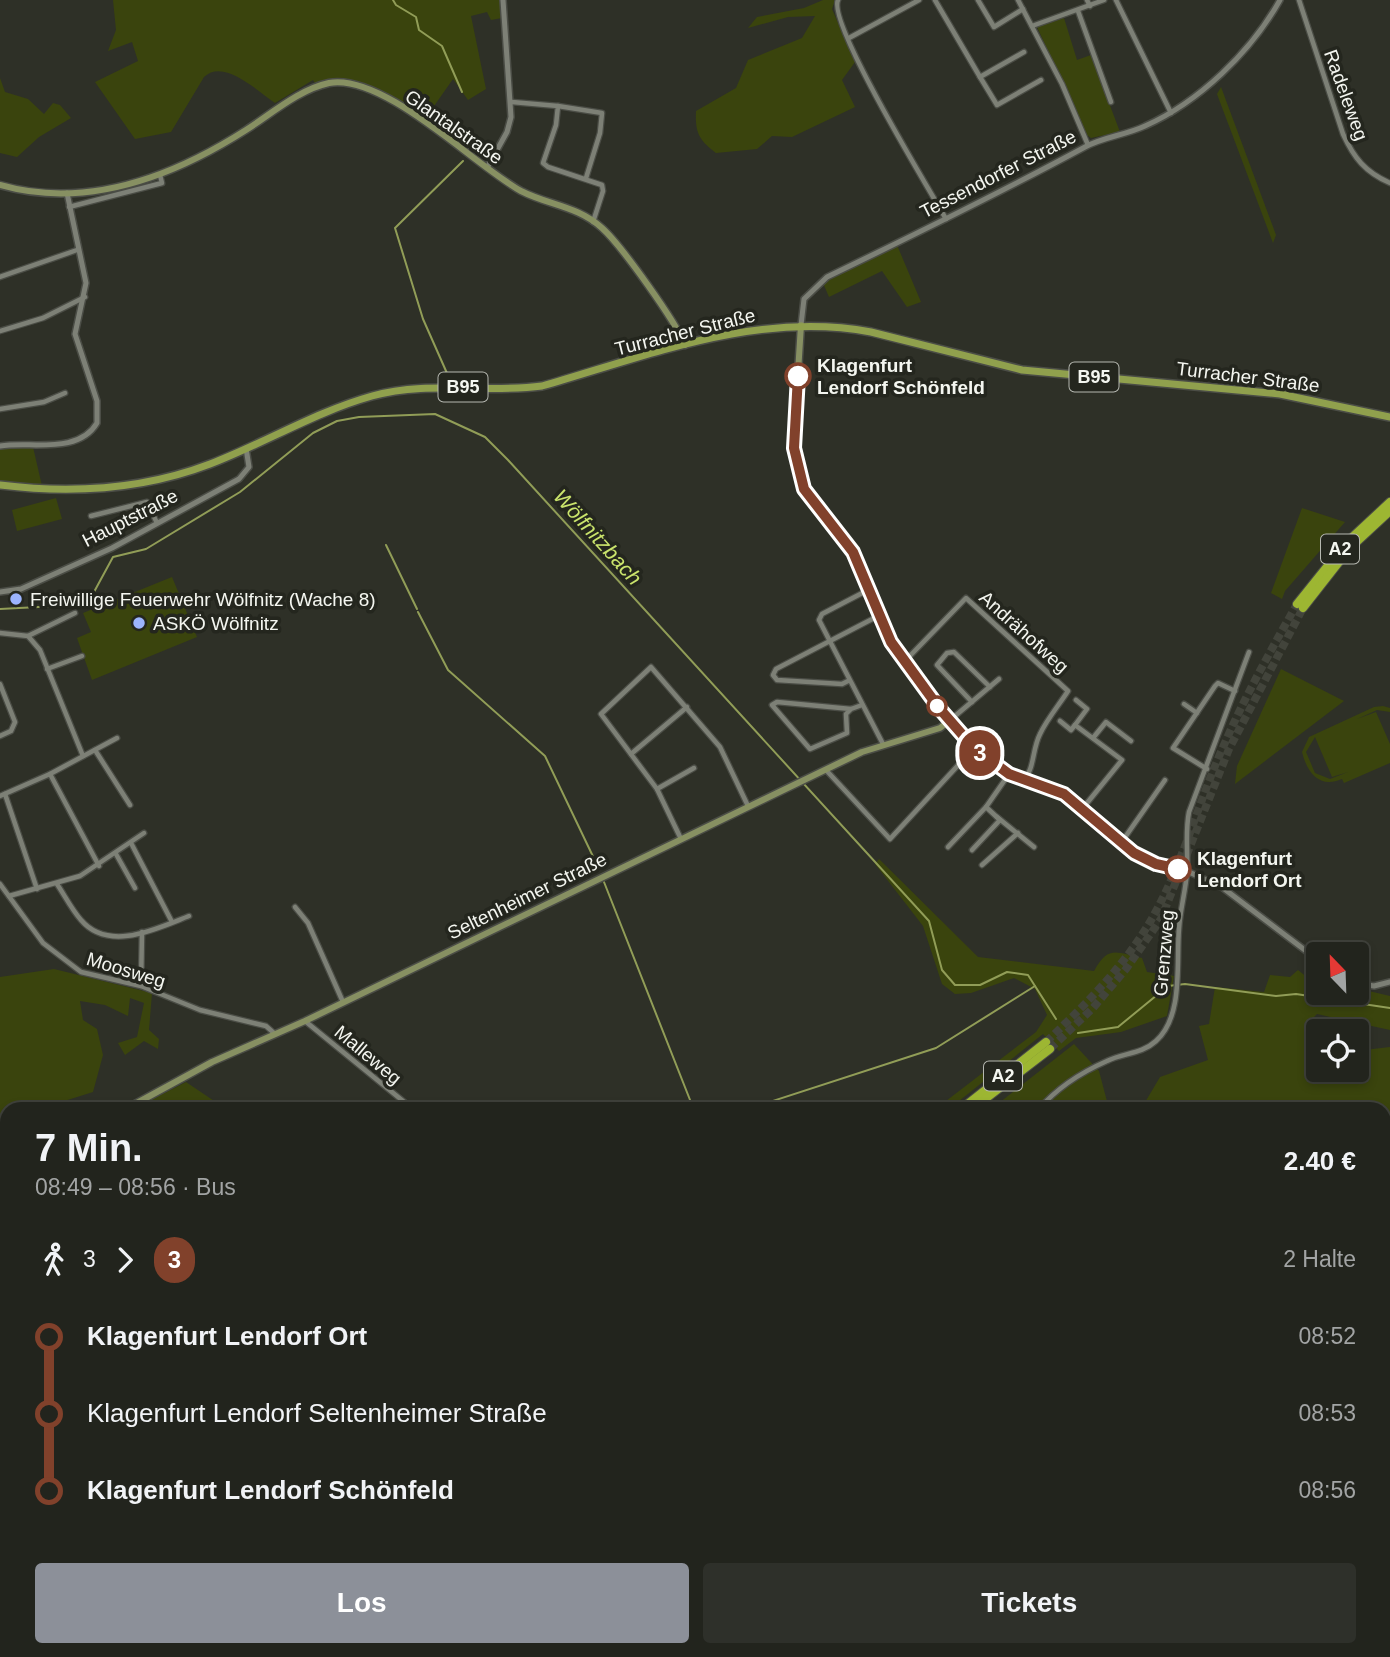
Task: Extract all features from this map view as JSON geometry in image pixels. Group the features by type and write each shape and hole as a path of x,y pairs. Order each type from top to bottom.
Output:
{"highway":[{"name":"A2","path":"1390,502 1346,542 1300,606 1350,548 1390,511"},
{"name":"A2","path":"971,1102 1048,1046 981,1102"}],"main road":[{"name":"Glantalstraße","path":"0,185 67,193 114,187 160,175 209,153 313,89 340,82 395,104 447,137 521,191 579,212 593,222 609,235 685,345"},
{"name":"Turracher Straße","path":"0,485 69,490 138,484 187,472 310,418 373,396 432,387 515,389 542,386 742,330 801,325 871,332 987,364 1022,370 1280,394 1390,417"},
{"path":"801,325 794,436 798,474 810,498 853,552 904,663 949,721"},
{"name":"Seltenheimer Straße","path":"139,1102 212,1062 305,1021 825,769 883,744 940,728 949,721"}],"street":[{"path":"487,168 507,132 512,102 504,44 503,0"},
{"path":"838,0 836,11 857,63 946,219"},
{"path":"849,38 919,0"},
{"path":"935,0 997,105 1041,80"},
{"path":"978,0 994,27 1023,9"},
{"path":"1018,0 1071,103 1088,145"},
{"path":"1087,0 1090,6"},
{"path":"1032,26 1104,0"},
{"path":"1116,0 1171,114"},
{"name":"Tessendorfer Straße","path":"801,325 804,299 816,284 1088,145 1142,128 1171,114 1216,79 1263,26 1280,0"},
{"name":"Radeleweg","path":"1299,0 1343,134 1353,154 1368,171 1390,183"},
{"path":"1078,11 1111,102"},
{"path":"980,77 1024,52"},
{"path":"512,102 602,113 600,132 586,178"},
{"path":"558,106 556,125 543,163 603,187 593,222"},
{"name":"Glantalstraße","path":"69,207 162,183 160,175"},
{"path":"0,446 70,441 85,435 97,424 97,401 75,334 85,297 85,279 67,193"},
{"path":"0,277 77,250"},
{"path":"0,331 44,318 85,297"},
{"path":"0,409 44,402 65,393"},
{"name":"Hauptstraße","path":"0,592 21,589 112,548 244,475 250,461 246,448"},
{"path":"91,516 147,502 157,523"},
{"path":"870,589 819,617 828,643 883,744"},
{"name":"Andrähofweg","path":"904,663 966,598 1068,691 1041,732 1033,752 1033,767 1024,781"},
{"path":"0,633 28,636 75,613"},
{"path":"848,681 842,684 777,680 773,675 776,670 880,615"},
{"path":"28,636 40,650 83,756"},
{"path":"972,702 937,665 947,653 954,652 990,687"},
{"name":"Grenzweg","path":"1044,1102 1051,1094 1108,1060 1141,1051 1156,1042 1168,1025 1177,980 1179,929 1187,871 1185,832 1189,812 1249,652"},
{"path":"47,668 82,656"},
{"path":"681,839 657,789 601,714 651,667 720,747 748,806"},
{"path":"999,679 949,721 974,748 1009,774 1055,790 1083,807 1121,843 1156,864 1187,871 1241,900 1306,951"},
{"path":"1207,769 1173,748 1218,683 1235,691"},
{"path":"0,684 15,722 11,731 0,736"},
{"path":"1060,721 1071,730 1087,709 1076,699"},
{"path":"851,709 778,702 772,708 810,749 847,733 846,714 862,705"},
{"path":"1184,704 1197,713"},
{"path":"631,754 687,707"},
{"path":"1093,738 1106,722 1130,741"},
{"path":"1075,724 1122,760 1083,807"},
{"path":"37,889 2,795 50,774 117,738"},
{"path":"825,769 890,839 974,748"},
{"path":"94,750 130,806"},
{"path":"657,789 694,768"},
{"path":"50,774 99,866"},
{"path":"948,847 986,807 1009,774"},
{"path":"1121,843 1165,780"},
{"path":"972,850 1000,820 986,807"},
{"path":"996,817 1034,847"},
{"path":"9,896 57,884 99,866 144,833"},
{"path":"982,865 1018,833"},
{"path":"131,843 172,922"},
{"path":"116,854 135,888"},
{"name":"Moosweg","path":"0,884 40,940 64,961 93,978 141,986 200,1010 266,1026 275,1035"},
{"path":"57,884 80,919 92,929 120,936 142,932 189,916"},
{"path":"295,907 308,923 343,1002"},
{"path":"141,986 142,932"},
{"path":"1369,985 1390,982"},
{"name":"Malleweg","path":"305,1021 404,1102"}],"green space":[{"path":"113,0 501,0 502,18 491,20 487,12 471,16 486,89 468,100 453,79 425,119 373,89 346,82 315,83 313,80 275,103 240,78 221,71 204,77 171,132 135,139 95,82 138,61 132,42 108,51 116,30"},
{"path":"823,0 835,0 832,9 855,62 842,80 855,107 792,137 772,136 757,149 716,153 699,135 696,111 736,88 748,60 802,38 815,16 788,17 748,28 757,17 804,8"},
{"path":"1064,18 1077,60 1091,55 1120,132 1091,138 1087,135 1037,27"},
{"path":"0,78 5,92 28,99 44,114 53,103 60,105 71,118 39,137 17,157 0,153"},
{"path":"1221,87 1276,235 1273,243 1217,94"},
{"path":"897,245 921,302 907,307 882,271 829,297 823,283"},
{"path":"33,447 42,486 0,481 0,448"},
{"path":"56,498 62,519 17,531 12,510"},
{"path":"1302,508 1345,522 1285,591 1282,599 1271,593"},
{"name":"ASKÖ Wölfnitz","path":"172,577 197,637 92,680 77,638 91,632 83,613"},
{"path":"1281,669 1344,701 1235,784 1237,766"},
{"path":"1374,707 1390,708 1390,712 1377,710 1357,719 1376,712 1390,744 1390,763 1344,783 1342,779 1327,782 1316,777 1307,766 1302,752 1309,737","holes":["1315,737 1332,777 1348,772 1330,779 1315,773 1306,752"]},
{"path":"879,859 978,957 1094,971 1108,954 1126,954 1142,958 1147,972 1174,976 1167,1016 1121,1032 1076,1038 1059,1051 1043,1034 958,1102 942,1102 1036,1032 1047,1015 1035,989 1014,978 971,993 955,994 942,984 923,926 875,864"},
{"path":"54,969 152,993 149,1030 159,1039 158,1049 144,1041 125,1055 118,1043 137,1037 144,1003 130,998 128,1016 105,1005 80,1001 83,1020 97,1029 103,1055 93,1092 61,1102 0,1102 0,977"},
{"path":"1298,970 1306,976 1306,1005 1369,1005 1369,991 1390,996 1390,1030 1369,1025 1369,1019 1340,1019 1317,1014 1312,1019 1306,1019 1306,1082 1369,1082 1369,1049 1390,1047 1390,1102 1145,1102 1160,1077 1208,1060 1199,1026 1209,1024 1215,987 1264,992 1270,975 1290,977"},
{"path":"1074,1044 1099,1071 1107,1102 1000,1102"},
{"path":"186,1082 216,1102 147,1102"}],"waterway":[{"path":"393,0 396,5 416,17 419,30 442,46 462,92"},
{"path":"450,380 423,319 395,228 463,161"},
{"name":"Wölfnitzbach","path":"0,609 77,605 94,592 113,557 146,549 240,492 313,433 337,421 359,417 435,414 485,437 508,460 929,921 942,970 955,985 980,985 1007,972 1028,975 1056,1019"},
{"path":"386,545 417,609"},
{"path":"418,612 448,670 545,756 599,869"},
{"path":"604,882 691,1102"},
{"name":"Wölfnitzbach","path":"1078,1033 1118,1027 1168,986 1185,984 1276,996 1296,994 1390,1008"},
{"path":"770,1102 936,1048 1035,986"}],"tunnel":[{"path":"1046,1042 1119,966 1155,913 1175,872 1232,727 1297,604"},
{"path":"1050,1049 1093,1008 1126,969 1161,919 1229,749 1303,608"}],"bus line":[{"name":"3","path":"798,376 794,448 798,474 810,498 853,552 891,642 904,663 962,735 988,760 1024,781 1064,794 1090,813 1134,853 1156,864 1178,869"}],"place":[{"name":"Klagenfurt Lendorf Schönfeld","path":"798,376"},
{"name":"Freiwillige Feuerwehr Wölfnitz (Wache 8)","path":"16,599"},
{"name":"ASKÖ Wölfnitz","path":"139,623"},
{"name":"Klagenfurt Lendorf Ort","path":"1178,869"}]}
